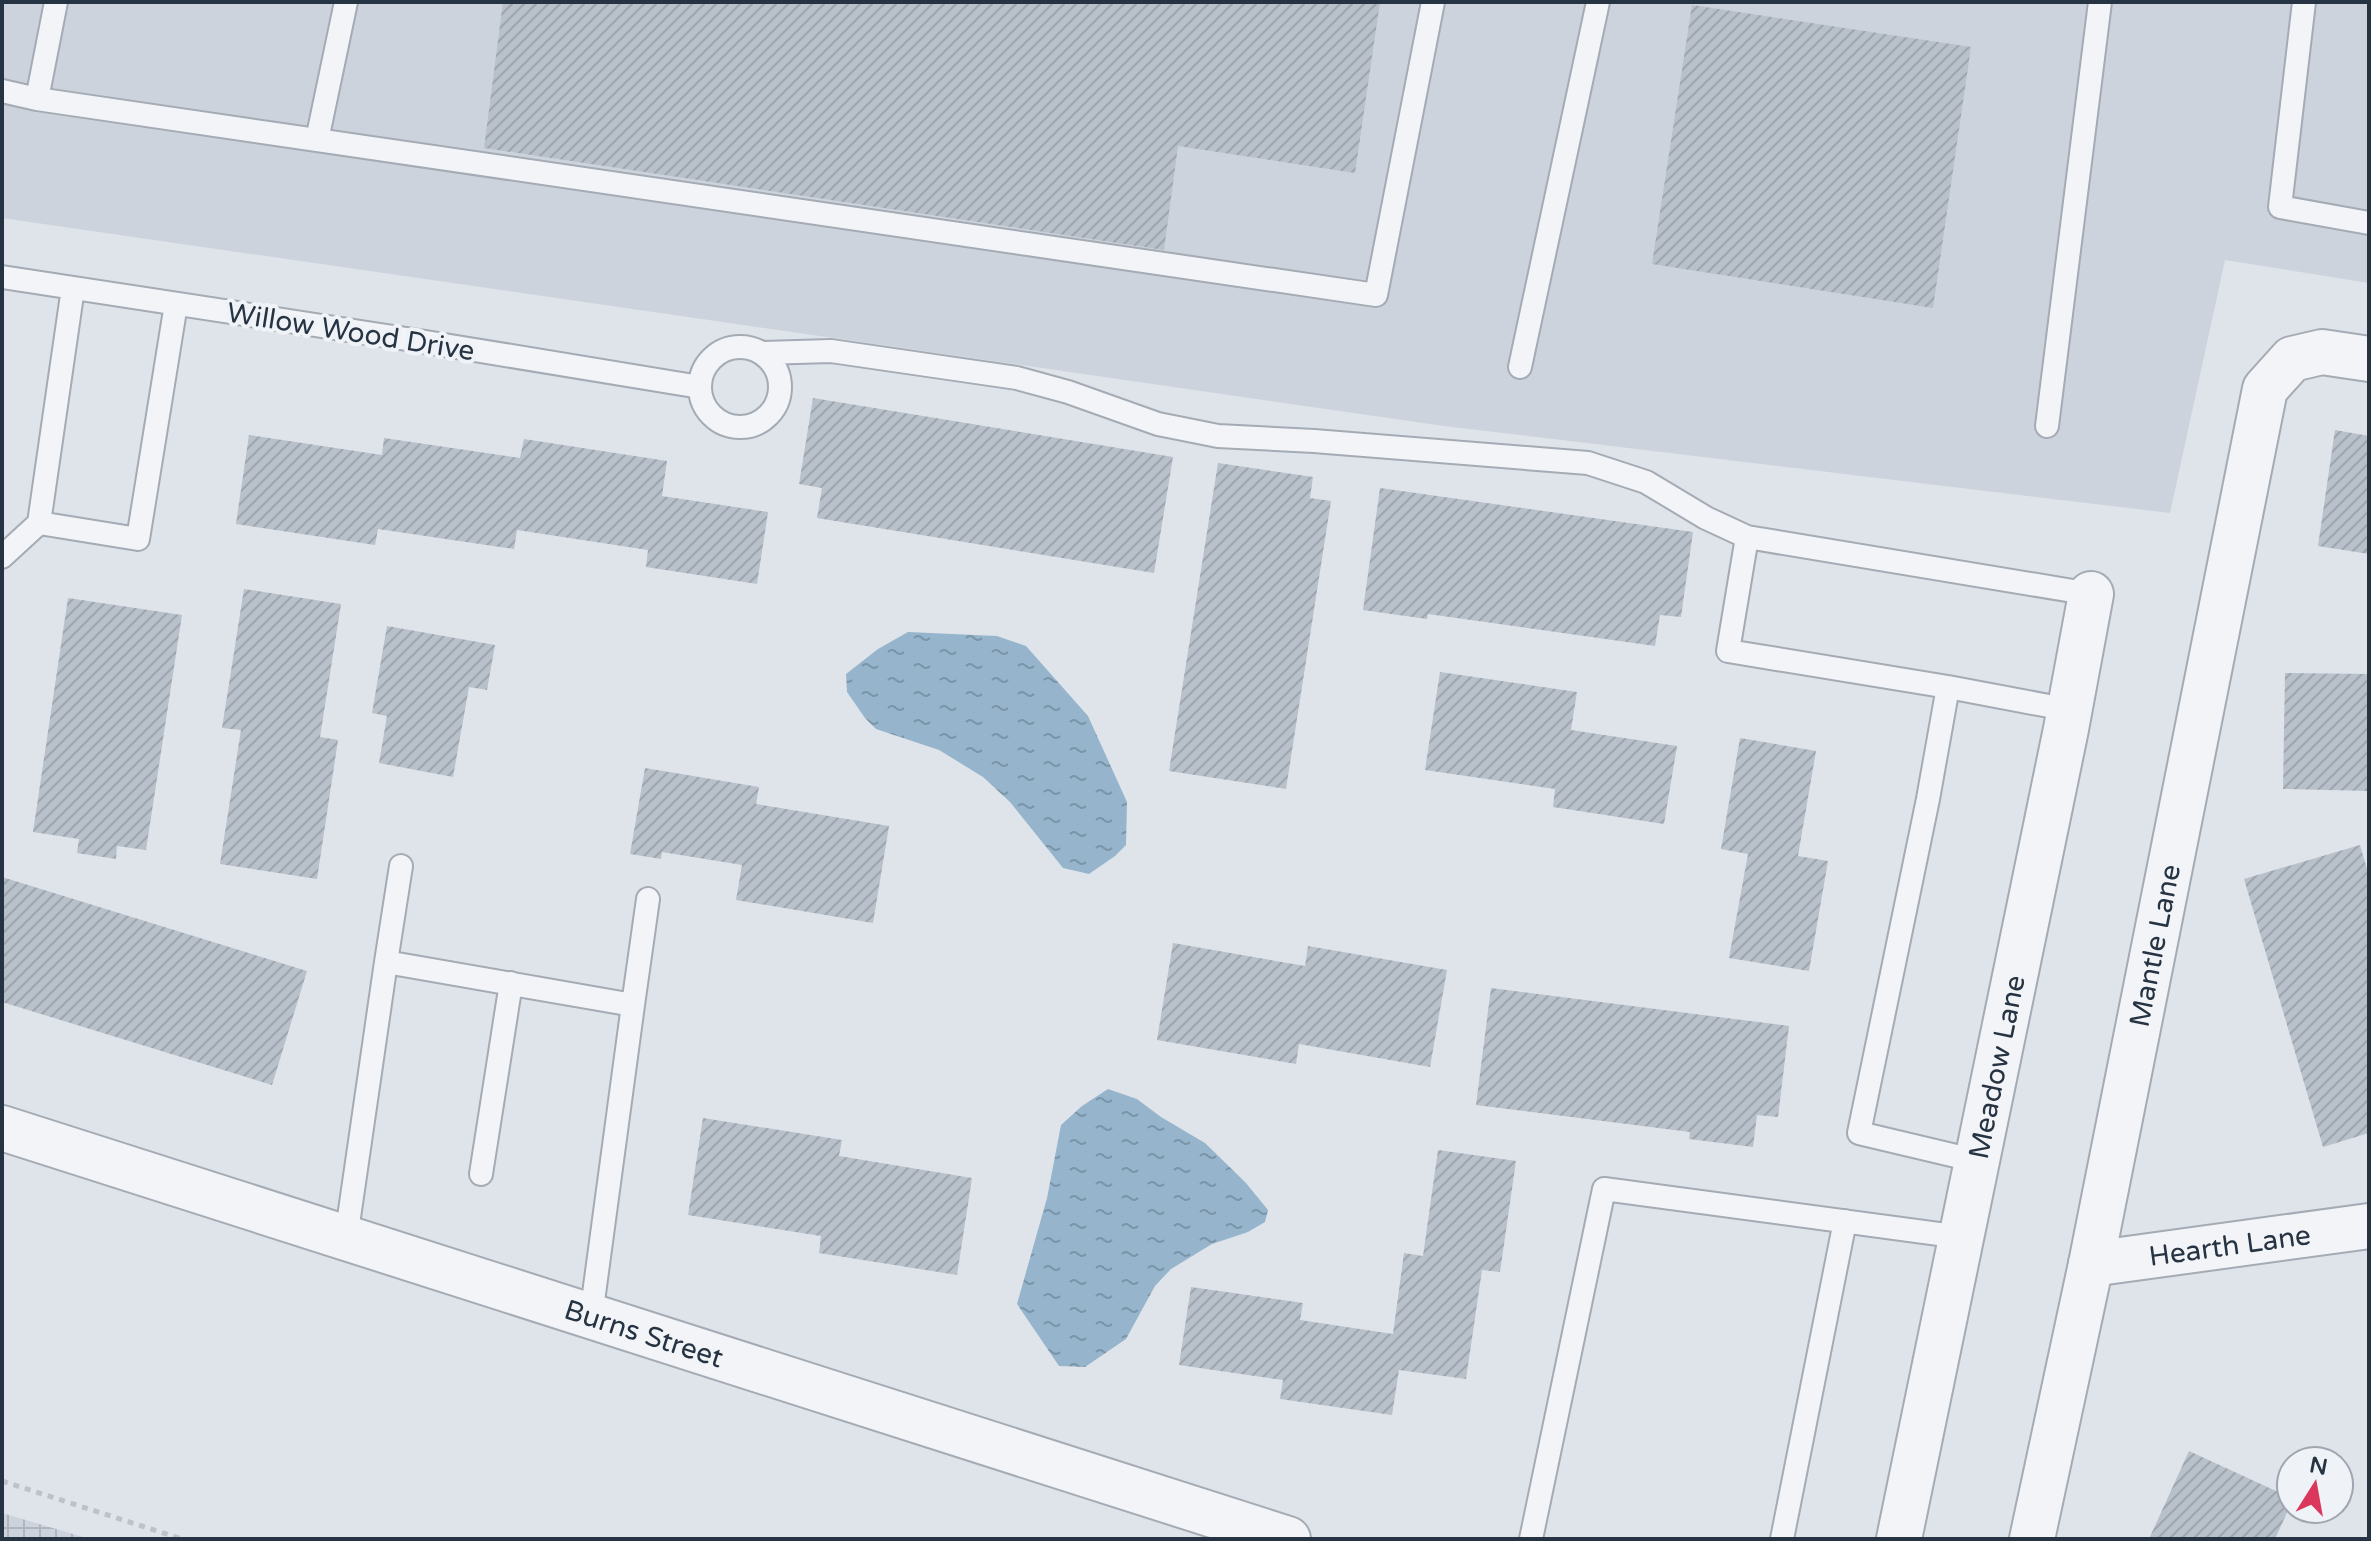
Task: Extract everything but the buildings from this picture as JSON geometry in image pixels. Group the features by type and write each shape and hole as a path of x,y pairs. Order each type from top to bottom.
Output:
{"street":[{"name":"Mantle Lane","path":"2032,1539 2091,1264 2265,389 2292,359 2322,352 2369,359"},
{"name":"Meadow Lane","path":"1899,1539 2070,710 2091,594"},
{"name":"Burns Street","path":"2,1128 1288,1539"},
{"name":"Hearth Lane","path":"2091,1264 2369,1226"}],"lane":[{"path":"37,99 56,2"},
{"path":"317,140 346,2"},
{"path":"2,91 37,99 1376,295 1433,2"},
{"path":"1520,367 1598,2"},
{"path":"2047,426 2100,2"},
{"path":"2304,2 2280,207 2369,223"},
{"name":"Willow Wood Drive","path":"2,277 700,387"},
{"path":"2,557 39,523 73,288"},
{"path":"39,523 138,539 176,304"},
{"path":"750,348 761,353 772,362 779,375 778,402 760,423 732,427 719,422 702,401 701,375 707,364 726,349 750,348"},
{"path":"761,353 831,351 1017,378 1068,392 1158,424 1218,436 1588,463 1646,482 1706,518 1747,537 2091,594"},
{"path":"1747,537 1728,651 2070,710"},
{"path":"1948,687 1859,1133 1977,1161"},
{"path":"346,1238 401,866"},
{"path":"591,1316 648,899"},
{"path":"386,962 633,1005"},
{"path":"481,1174 511,983"},
{"path":"1531,1539 1604,1189 1961,1237"},
{"path":"1782,1539 1845,1221"}],"path":[{"path":"2,1481 182,1539"}],"shaded area":[{"path":"2,2 2369,2 2369,283 2225,260 2170,513 1444,426 2,218"},
{"path":"2,1513 90,1539 2,1539"}],"water":[{"path":"908,632 997,636 1026,646 1088,716 1127,802 1126,845 1115,856 1089,874 1063,868 1010,802 983,777 939,750 876,729 865,718 847,692 846,674 878,649"},
{"path":"1108,1089 1137,1099 1205,1143 1246,1183 1268,1210 1265,1222 1248,1232 1212,1244 1171,1269 1155,1286 1126,1339 1085,1367 1059,1366 1017,1304 1047,1198 1061,1125"}]}
